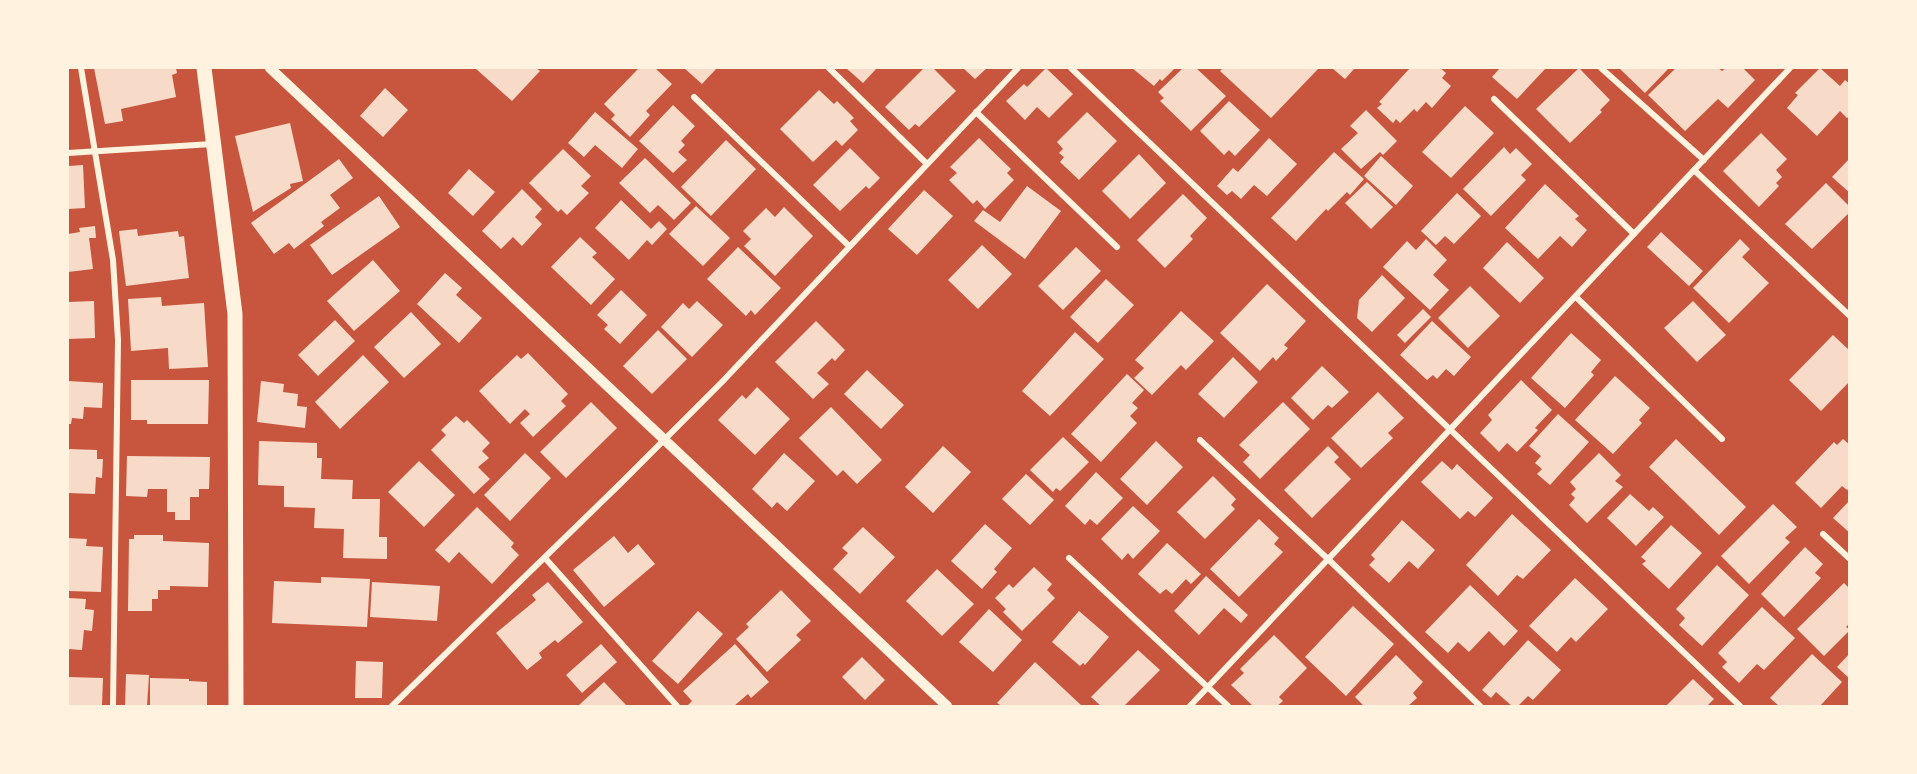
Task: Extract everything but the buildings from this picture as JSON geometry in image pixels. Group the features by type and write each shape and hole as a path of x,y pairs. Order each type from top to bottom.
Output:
{"main road":[{"path":"204,68 235,314 236,706"}],"street":[{"path":"81,68 113,260 118,340 113,706"},
{"path":"270,68 947,706"},
{"path":"829,68 927,164"},
{"path":"392,706 722,382 1018,68"},
{"path":"1071,68 1740,706"},
{"path":"1601,68 1704,160"},
{"path":"1190,706 1790,68"},
{"path":"694,97 849,246"},
{"path":"1494,99 1634,234"},
{"path":"976,112 1117,247"},
{"path":"68,153 215,144"},
{"path":"1694,170 1850,316"},
{"path":"1576,297 1722,439"},
{"path":"1200,440 1329,560 1480,706"},
{"path":"1823,534 1850,559"},
{"path":"545,558 677,706"},
{"path":"1069,558 1228,706"}]}
